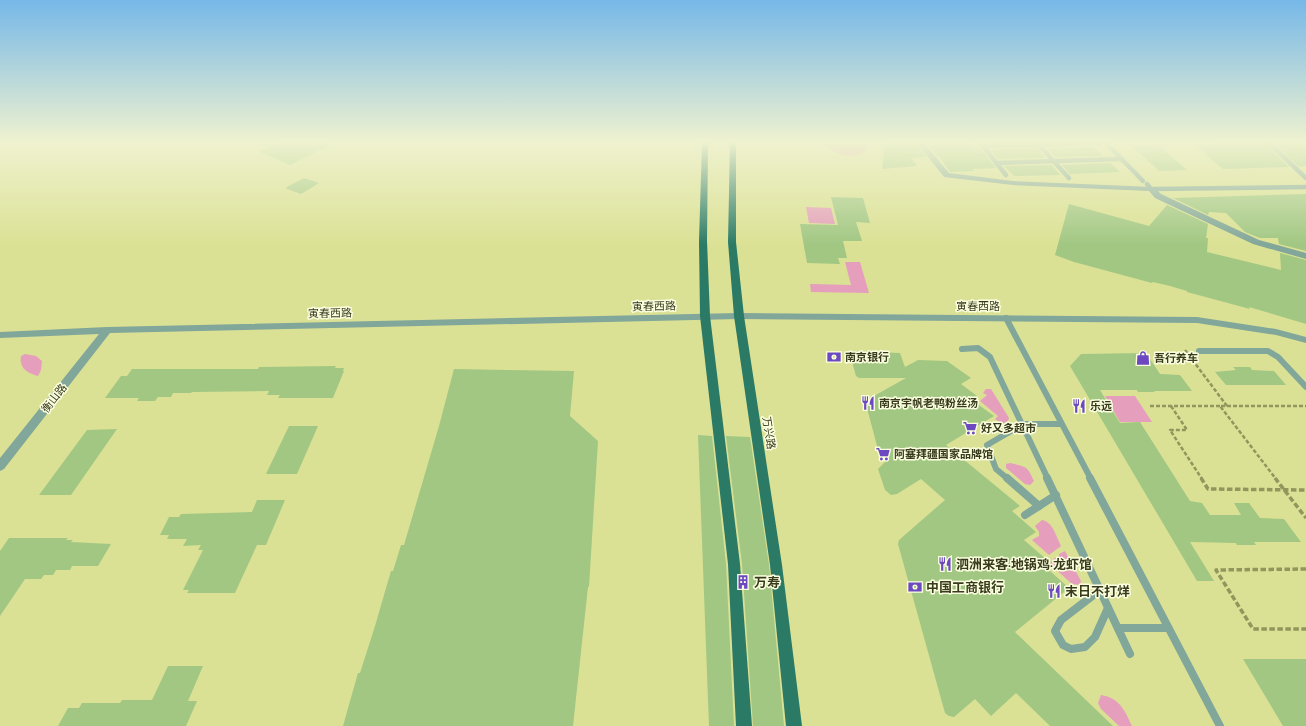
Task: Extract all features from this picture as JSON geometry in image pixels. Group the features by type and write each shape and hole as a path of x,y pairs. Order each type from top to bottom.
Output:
{"main road":[{"path":"705,177 703,241 705,316 734,564 744,726"},
{"name":"万兴路","path":"733,177 732,242 739,316 776,565 794,726"}],"street":[{"path":"968,177 1013,183 1147,185 1158,196 1256,242 1306,256"},
{"name":"寅春西路","path":"0,335 107,330 739,316 1198,320 1276,332 1306,340"},
{"name":"衡山路","path":"0,466 107,330"}],"lane":[{"path":"1139,177 1147,185 1306,187"},
{"path":"1006,318 1220,726"},
{"path":"962,349 978,348 990,356 1130,654"},
{"path":"1199,351 1268,351 1278,356 1306,387"},
{"path":"1039,506 996,469 987,445 1023,424 1061,424"},
{"path":"1025,515 1056,495"},
{"path":"1100,590 1060,620 1055,631 1063,645 1071,649 1085,647 1096,637 1108,608"},
{"path":"1118,628 1168,628"}],"path":[{"path":"1185,350 1227,406"},
{"path":"1150,406 1306,406"},
{"path":"1171,406 1187,430 1170,430 1208,489 1306,490"},
{"path":"1220,406 1306,518"},
{"path":"1306,569 1216,570 1253,629 1306,629"}],"shaded area":[{"path":"806,207 831,208 835,224 809,223"},
{"path":"845,262 860,262 869,293 811,292 810,284 851,285"},
{"path":"25,354 36,356 42,361 41,370 38,376 27,372 21,364 21,356"},
{"path":"986,389 991,389 1009,418 1008,421 1002,424 995,419 998,416 980,401 987,395 983,393"},
{"path":"1105,396 1135,396 1152,422 1120,422"},
{"path":"1010,463 1020,465 1028,469 1034,481 1030,485 1025,484 1006,468 1006,464"},
{"path":"1042,520 1046,521 1052,526 1061,546 1049,555 1032,540 1039,536 1039,532 1035,526"},
{"path":"1065,551 1081,581 1080,585 1072,584 1050,564 1053,559"},
{"path":"1101,695 1113,699 1121,706 1132,726 1119,726 1101,709 1098,703"}],"building":[{"path":"304,178 319,183 301,194 285,188"},
{"path":"1306,194 1306,251 1279,244 1278,238 1260,238 1245,232 1226,213 1209,212 1208,215 1173,198"},
{"path":"831,197 863,198 870,223 856,222 862,241 843,241 847,258 838,258 840,264 807,263 800,224 838,225"},
{"path":"1069,204 1149,226 1167,205 1208,224 1206,238 1208,238 1207,252 1281,270 1280,253 1306,260 1306,324 1249,307 1250,309 1170,286 1152,283 1074,262 1055,255"},
{"path":"849,351 900,353 905,367 918,360 947,361 971,378 961,384 977,396 972,400 994,416 946,445 1020,506 1012,511 1036,532 1024,540 1046,559 1041,563 1069,588 1015,632 1113,726 1050,726 1016,693 991,716 975,699 954,717 945,713 898,544 899,540 945,500 921,479 897,494 891,495 885,490 878,469 887,460 879,453 865,401 906,378 859,378 856,376"},
{"path":"1146,353 1160,374 1180,375 1192,391 1138,392 1137,390 1100,390 1120,423 1140,422 1190,501 1202,503 1210,515 1241,515 1234,503 1249,503 1260,518 1284,519 1301,542 1254,542 1256,545 1237,545 1236,543 1190,542 1214,581 1197,581 1070,366 1081,354"},
{"path":"336,366 335,368 344,368 344,371 333,398 278,398 280,395 267,395 269,391 173,393 171,397 158,397 155,401 137,401 139,398 105,398 121,376 127,376 132,369 258,369 259,367"},
{"path":"1233,367 1250,367 1252,370 1274,371 1286,385 1226,385 1215,372 1236,370"},
{"path":"454,369 574,371 570,416 598,441 589,587 573,726 343,726 358,673 360,673 391,571 393,571 401,545 404,545"},
{"path":"289,426 318,426 297,474 266,474"},
{"path":"117,429 71,495 39,495 87,430"},
{"path":"698,435 712,436 726,564 734,726 709,726"},
{"path":"726,436 750,437 769,565 784,726 753,726 742,564"},
{"path":"257,500 285,500 266,545 257,545 235,593 187,593 189,590 183,590 203,550 198,550 201,545 183,546 187,539 167,539 169,535 160,535 169,517 179,517 181,514 252,512"},
{"path":"9,538 68,538 66,540 73,540 71,542 111,544 98,566 72,566 70,570 56,570 53,575 44,575 41,579 25,579 0,616 0,551"},
{"path":"1243,659 1306,659 1306,726 1283,726"},
{"path":"168,666 203,666 188,701 197,701 186,726 58,726 68,708 79,708 82,703 120,703 122,700 152,700"}],"place":[{"name":"南京银行","path":"834,357"},
{"name":"吾行养车","path":"1143,358"},
{"name":"南京宇帆老鸭粉丝汤","path":"868,403"},
{"name":"乐远","path":"1079,406"},
{"name":"好又多超市","path":"970,428"},
{"name":"阿塞拜疆国家品牌馆","path":"883,454"},
{"name":"泗洲来客·地锅鸡·龙虾馆","path":"945,564"},
{"name":"万寿","path":"743,582"},
{"name":"中国工商银行","path":"915,587"},
{"name":"末日不打烊","path":"1054,591"}]}
